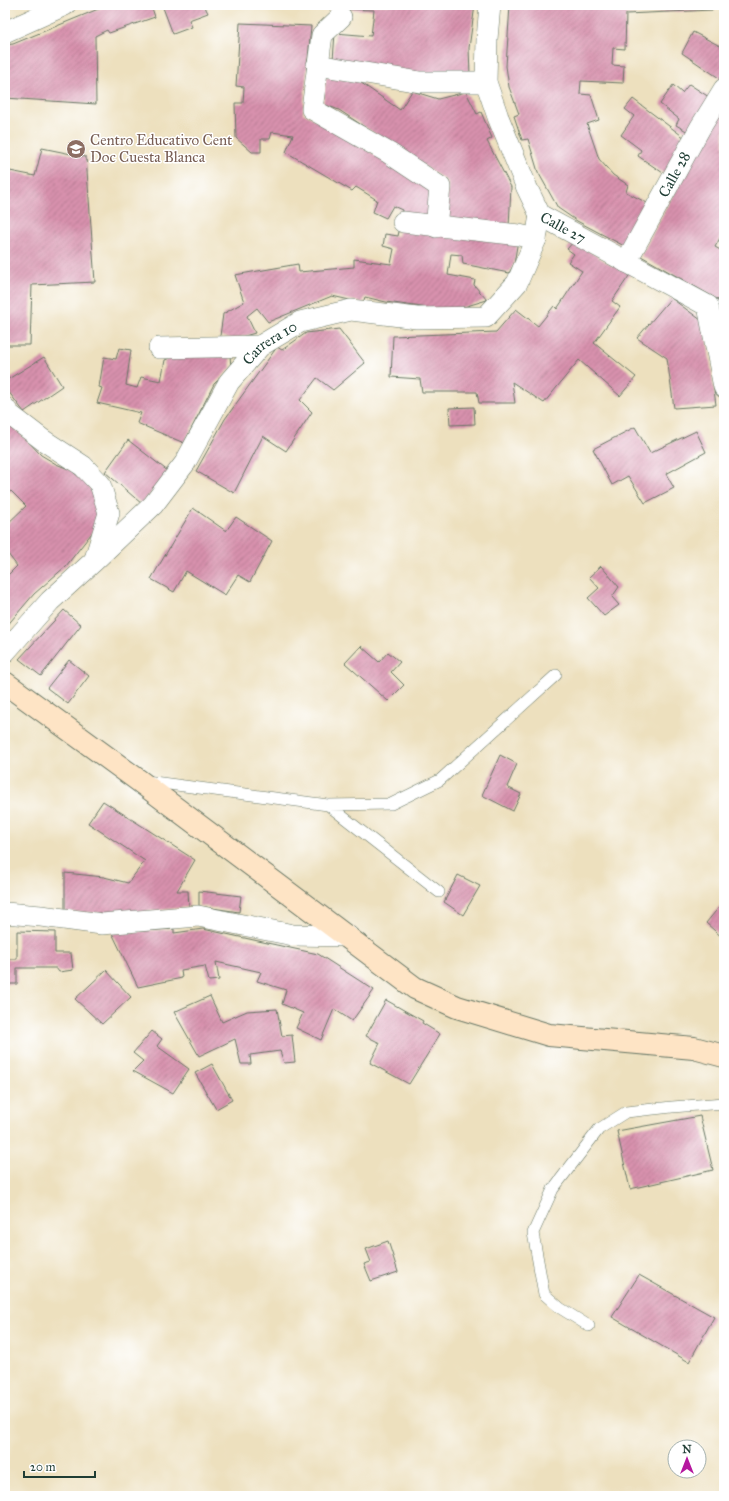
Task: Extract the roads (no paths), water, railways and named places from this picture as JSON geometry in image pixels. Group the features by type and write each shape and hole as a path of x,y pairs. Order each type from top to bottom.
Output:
{"street":[{"path":"5,32 65,5"},
{"name":"Calle 27","path":"490,5 486,39 486,82 498,117 527,188 540,215 708,306 721,354 724,387"},
{"path":"341,17 322,35 312,109 389,153 440,187 436,226"},
{"path":"317,65 420,82 486,82"},
{"name":"Calle 28","path":"626,262 700,128 724,89"},
{"name":"Carrera 10","path":"5,652 50,601 153,505 185,462 229,382 260,346 300,322 351,310 417,318 486,317 517,283 536,239 540,215"},
{"path":"403,222 519,235 536,239"},
{"path":"159,348 260,346"},
{"path":"5,408 9,414 43,440 83,466 100,484 110,513 94,561"},
{"path":"5,683 348,936 415,988 457,1007 549,1035 694,1048 724,1056"},
{"path":"5,913 102,924 198,916 293,935 348,936"}],"lane":[{"path":"138,780 328,805 391,804 440,780 556,675"},
{"path":"328,805 439,892"},
{"path":"589,1326 560,1308 544,1294 533,1233 553,1190 599,1130 626,1112 724,1103"}],"place":[{"name":"Centro Educativo Cent Doc Cuesta Blanca","path":"76,149"}]}
